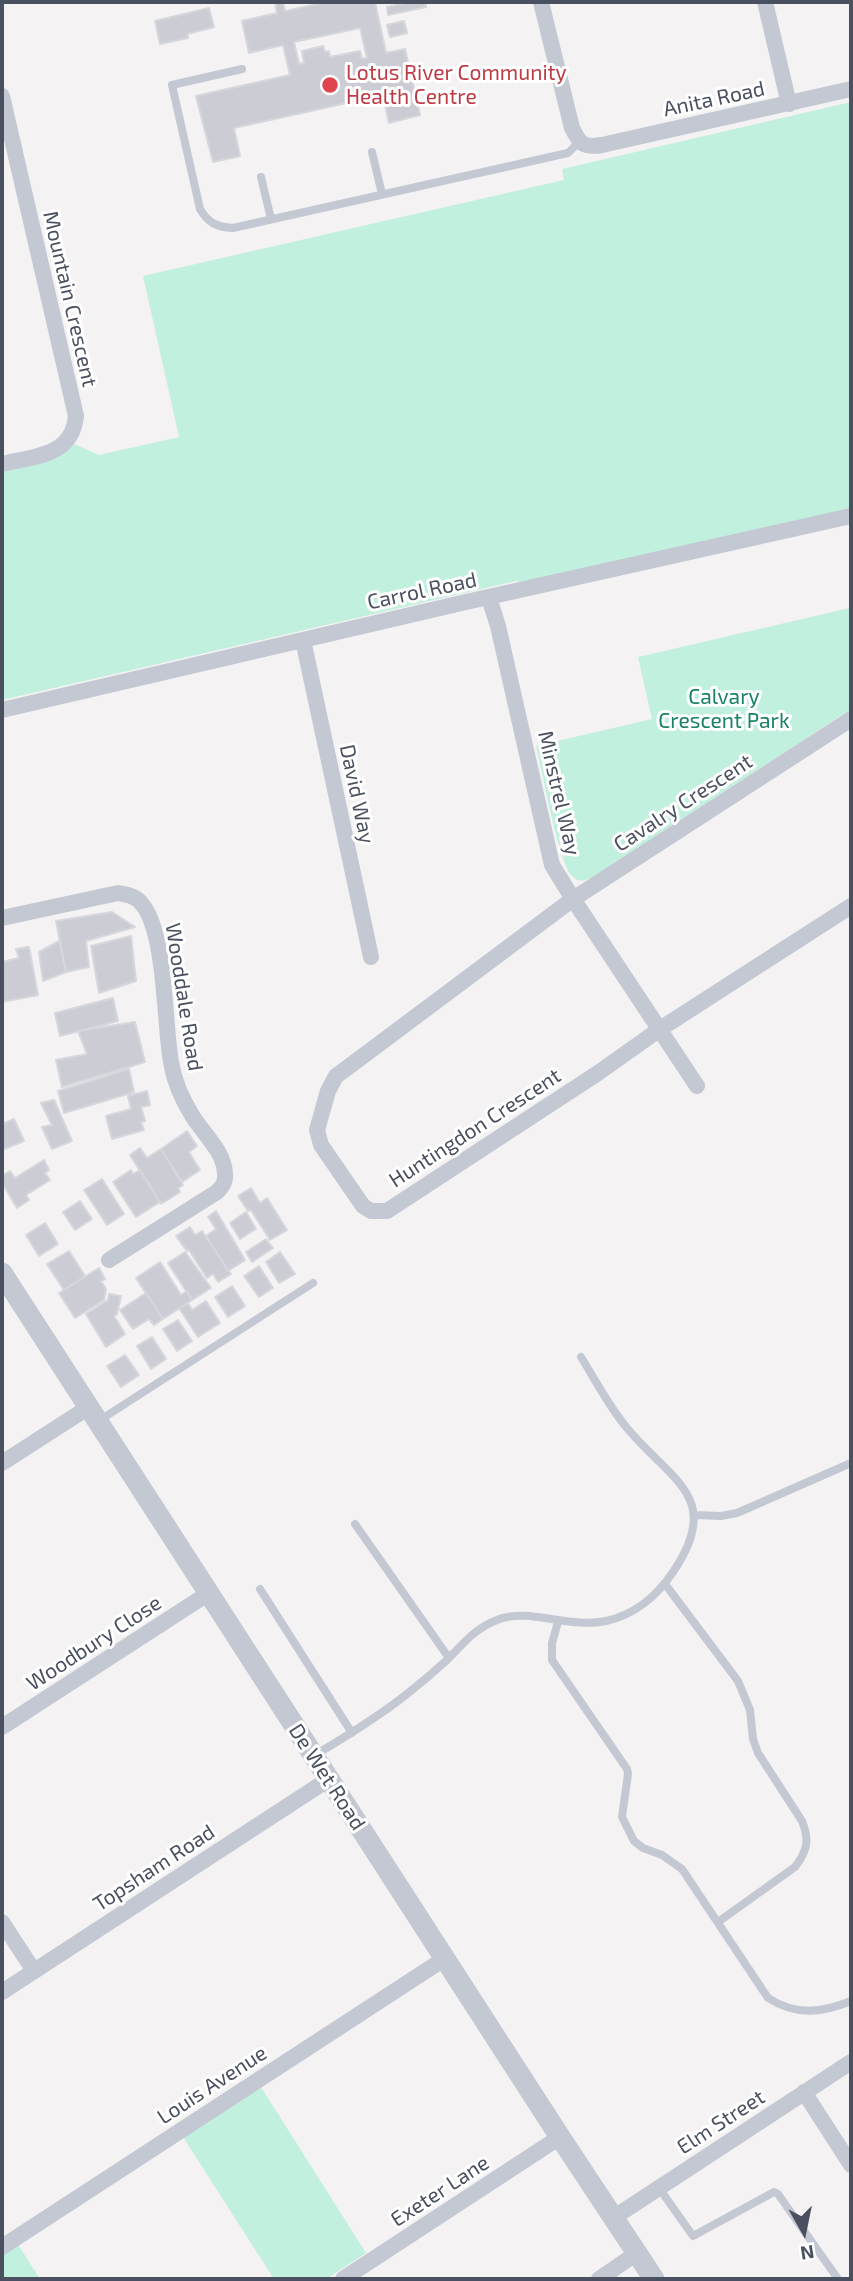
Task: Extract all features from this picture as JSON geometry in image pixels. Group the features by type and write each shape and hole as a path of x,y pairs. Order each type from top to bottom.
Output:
{"street":[{"path":"541,2 572,128 582,144"},
{"path":"765,2 789,104"},
{"name":"Anita Road","path":"582,144 602,145 851,89"},
{"name":"Mountain Crescent","path":"2,96 8,150 76,416 71,436 58,450 2,464"},
{"name":"Carrol Road","path":"2,710 851,516"},
{"name":"Minstrel Way","path":"489,598 498,626 552,864 697,1086"},
{"name":"David Way","path":"303,640 371,957"},
{"name":"Cavalry Crescent","path":"573,899 851,719"},
{"name":"Wooddale Road","path":"2,918 118,893 132,895 148,912 156,941 171,1063 178,1087 223,1163 226,1176 222,1187 204,1201 109,1260"},
{"name":"Huntingdon Crescent","path":"573,899 336,1076 326,1097 317,1130 327,1154 363,1206 371,1211 387,1210 598,1073 660,1029"},
{"path":"660,1029 851,906"},
{"name":"De Wet Road","path":"2,1273 444,1959 654,2279"},
{"path":"2,1463 93,1414"},
{"name":"Woodbury Close","path":"2,1727 209,1593"},
{"name":"Topsham Road","path":"2,1992 329,1779"},
{"path":"2,1922 34,1971"},
{"name":"Louis Avenue","path":"2,2247 444,1959"},
{"name":"Elm Street","path":"613,2218 851,2062"},
{"path":"804,2092 851,2165"},
{"name":"Exeter Lane","path":"343,2279 560,2137"},
{"path":"599,2279 637,2253"}],"lane":[{"path":"242,69 172,85 201,209 205,217 220,228 233,228 568,153 582,144"},
{"path":"372,152 382,194"},
{"path":"261,177 271,219"},
{"path":"93,1414 313,1283"},
{"path":"313,1756 352,1734 408,1693 449,1658 470,1634 498,1619 517,1616 588,1624 626,1615 653,1596 680,1563 692,1537 695,1515 689,1497 675,1478 615,1414 581,1357"},
{"path":"695,1515 721,1516 737,1513 851,1463"},
{"path":"355,1524 449,1658"},
{"path":"665,1584 738,1681 750,1710 753,1739 758,1754 807,1833 808,1843 804,1855 794,1867 718,1922"},
{"path":"260,1590 352,1734"},
{"path":"558,1622 552,1643 552,1660 627,1769 622,1807 625,1824 636,1843 662,1855 682,1869 768,1998 781,2007 799,2011 831,2009 851,2001"},
{"path":"659,2188 693,2236 774,2192 778,2194 838,2279"}],"green space":[{"path":"851,102 851,510 531,584 516,581 2,700 2,471 57,458 74,444 99,455 179,437 143,276 564,180 562,169"},
{"name":"Calvary Crescent Park","path":"850,608 851,709 591,878 581,880 572,876 556,836 536,746 652,719 638,657"},
{"path":"261,2087 366,2253 326,2279 274,2279 183,2137"},
{"path":"17,2243 40,2279 2,2279 2,2253"}],"building":[{"name":"Lotus River Community Health Centre","path":"275,2 283,2 285,11 327,2 375,2 386,53 405,49 420,115 389,123 383,95 234,128 240,156 213,162 196,96 290,75 283,45 249,53 242,21 277,13","holes":["360,28 367,58 362,59 360,51 330,57 329,51 325,52 323,46 302,51 304,63 299,64 294,42"]},
{"path":"425,2 426,7 388,15 387,7"},
{"path":"209,8 214,27 187,34 188,38 160,44 155,21"},
{"path":"404,21 407,33 390,37 387,25"},
{"path":"112,912 135,927 86,941 89,967 66,972 56,921"},
{"path":"131,936 136,981 99,993 91,946"},
{"path":"59,941 66,972 43,981 39,952"},
{"path":"29,947 38,995 2,1002 2,962 19,958 16,949"},
{"path":"113,998 118,1021 60,1036 55,1013"},
{"path":"135,1022 145,1062 62,1087 56,1060 87,1054 78,1031"},
{"path":"129,1069 134,1092 64,1113 58,1091"},
{"path":"147,1091 150,1105 141,1107 145,1121 141,1122 144,1130 112,1139 106,1116 131,1109 128,1096"},
{"path":"54,1100 72,1141 52,1149 42,1127 52,1125 41,1103"},
{"path":"14,1119 24,1141 2,1150 2,1124"},
{"path":"187,1131 197,1146 189,1152 200,1170 182,1182 161,1149"},
{"path":"140,1148 147,1158 161,1149 183,1185 178,1188 180,1192 161,1204 130,1155"},
{"path":"44,1160 49,1170 45,1173 50,1180 26,1195 29,1200 17,1208 4,1186 2,1188 2,1176 10,1171 15,1178"},
{"path":"131,1170 133,1174 140,1170 160,1202 136,1217 113,1182"},
{"path":"102,1179 124,1214 107,1225 84,1190"},
{"path":"251,1188 260,1203 267,1198 287,1230 270,1240 251,1210 248,1211 238,1196"},
{"path":"80,1201 92,1219 75,1230 63,1212"},
{"path":"216,1211 245,1260 228,1271 206,1236 216,1229 208,1217"},
{"path":"246,1212 256,1229 240,1239 230,1223"},
{"path":"45,1223 58,1244 39,1256 26,1235"},
{"path":"190,1227 195,1235 202,1231 231,1274 218,1282 213,1274 207,1278 189,1250 187,1251 176,1236"},
{"path":"266,1239 273,1248 252,1262 246,1252"},
{"path":"69,1251 85,1276 64,1290 47,1264"},
{"path":"185,1252 211,1288 192,1300 168,1263"},
{"path":"280,1252 295,1274 279,1283 266,1262"},
{"path":"160,1262 181,1295 187,1291 192,1300 163,1319 136,1278"},
{"path":"259,1266 273,1288 259,1297 244,1276"},
{"path":"99,1268 105,1279 101,1281 106,1289 104,1300 75,1318 59,1293"},
{"path":"232,1286 245,1306 228,1317 215,1297"},
{"path":"146,1293 163,1319 154,1325 149,1319 133,1329 120,1310"},
{"path":"109,1294 121,1296 117,1314 114,1316 125,1334 106,1347 86,1314 108,1300"},
{"path":"206,1301 220,1323 198,1337 179,1308 188,1303 192,1310"},
{"path":"178,1320 192,1341 177,1351 163,1329"},
{"path":"152,1337 166,1359 151,1369 137,1346"},
{"path":"125,1355 139,1375 121,1387 107,1366"}],"place":[{"name":"Lotus River Community Health Centre","path":"330,85"}]}
